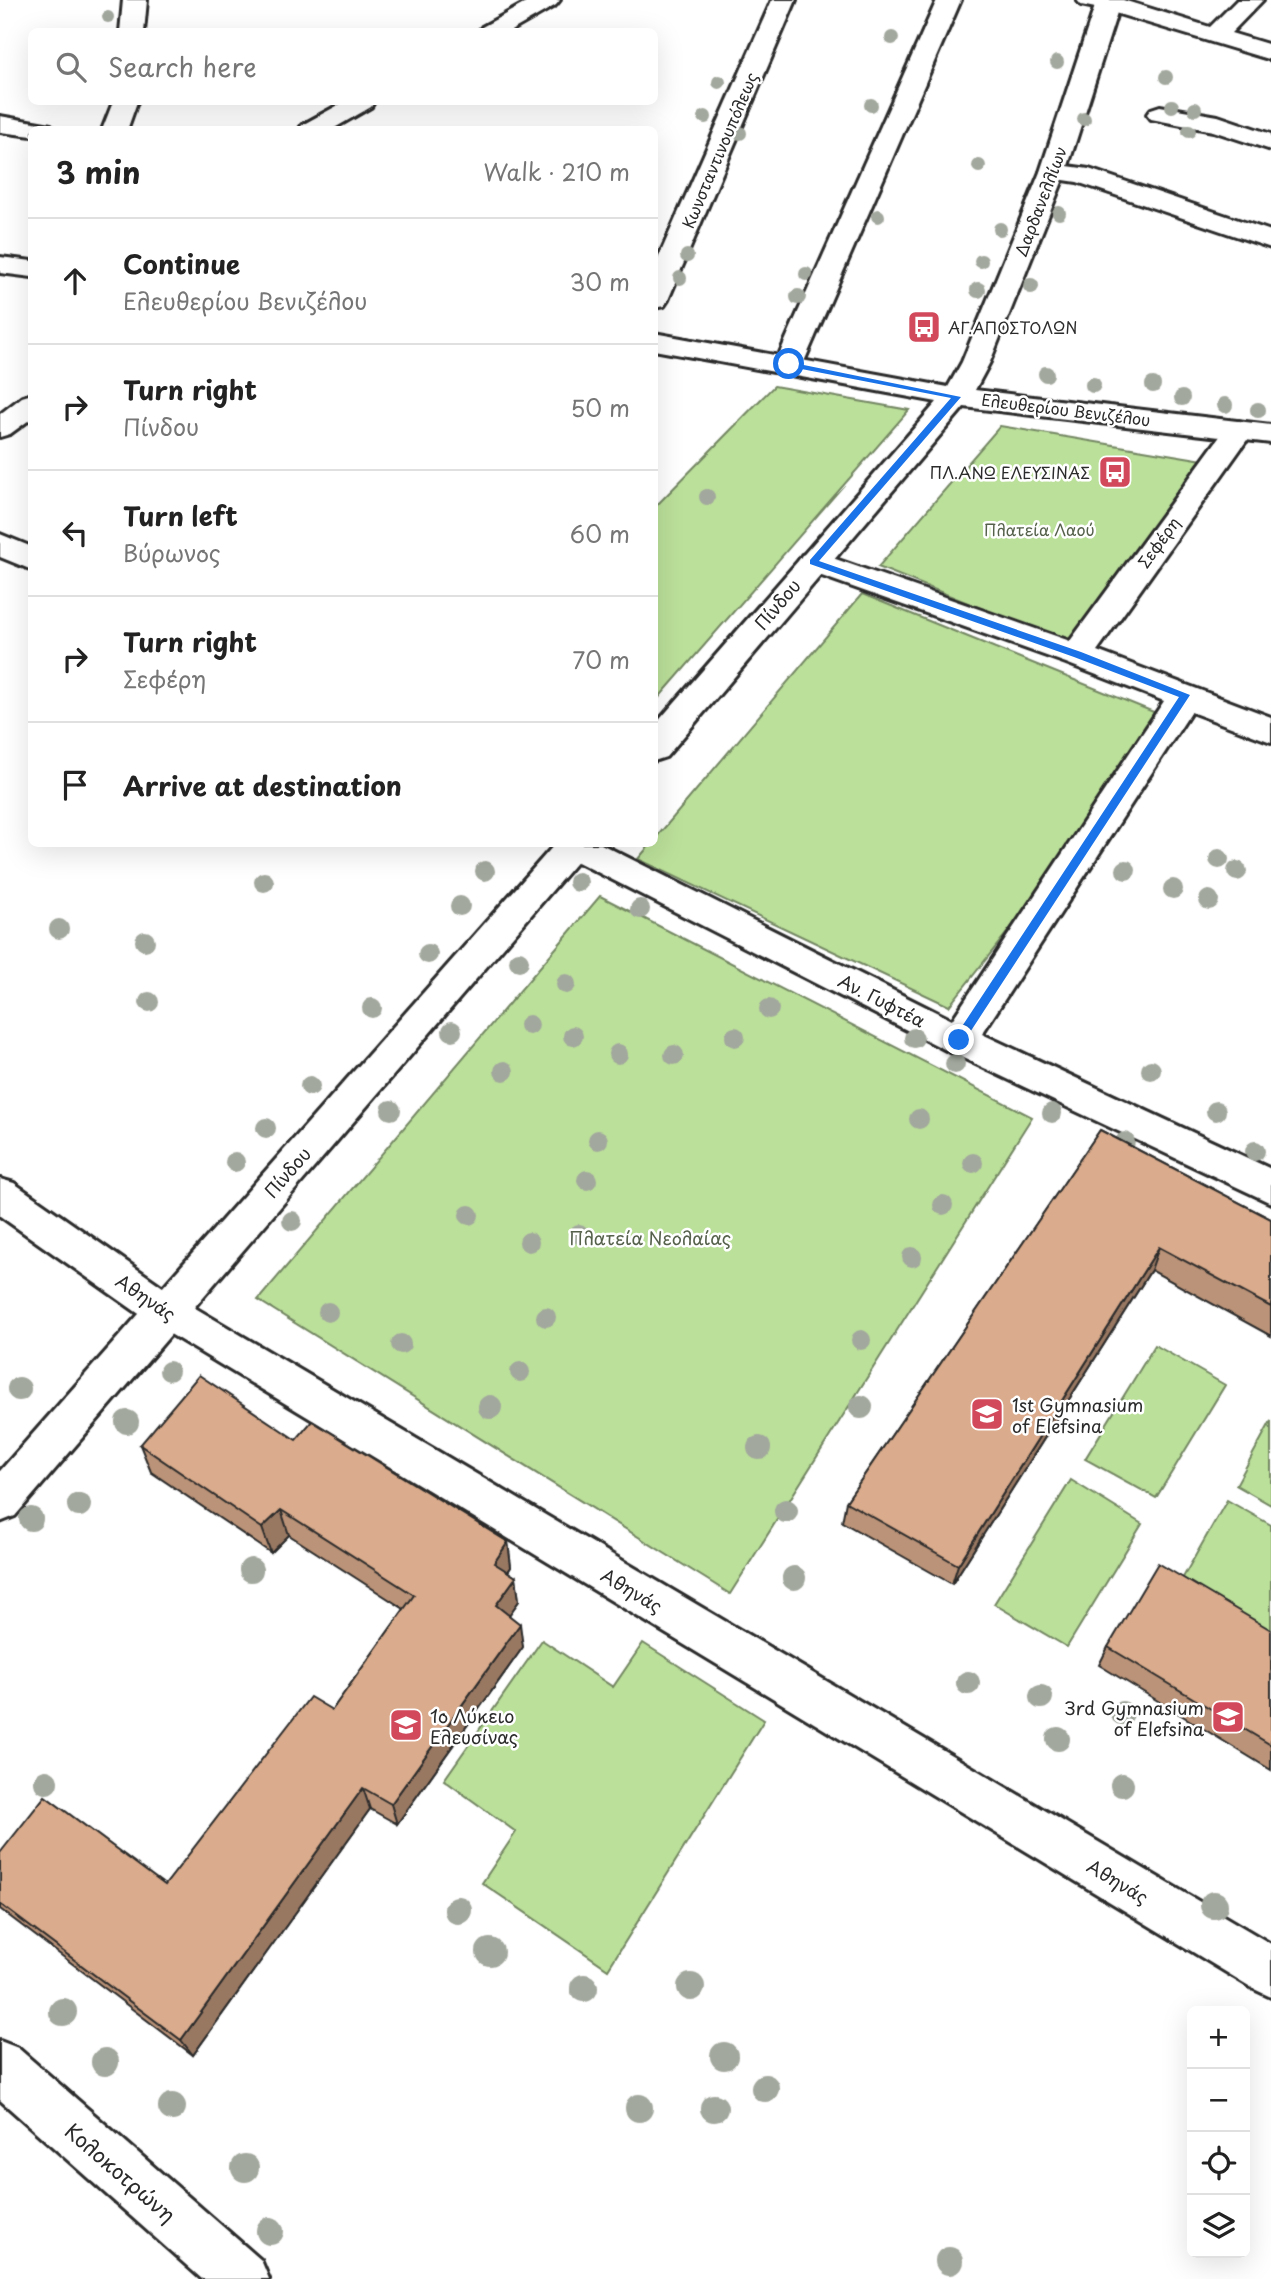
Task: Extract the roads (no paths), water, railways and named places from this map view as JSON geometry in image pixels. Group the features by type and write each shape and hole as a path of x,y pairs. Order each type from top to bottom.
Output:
{"street":[{"path":"132,28 135,0"},
{"path":"497,28 548,0"},
{"name":"Κωνσταντινουπόλεως","path":"658,291 784,0"},
{"path":"789,364 949,0"},
{"path":"1215,35 1251,0"},
{"path":"1102,1 1271,53"},
{"name":"Δαρδανελλίων","path":"957,397 976,362 1054,172 1102,1"},
{"path":"116,126 124,105"},
{"path":"318,126 357,105"},
{"path":"1160,114 1218,124 1271,142"},
{"path":"0,124 28,128"},
{"path":"1054,172 1080,174 1271,240"},
{"path":"0,265 28,268"},
{"name":"Ελευθερίου Βενιζέλου","path":"658,342 957,397 1271,434"},
{"name":"Πίνδου","path":"658,744 957,397"},
{"path":"0,428 28,405"},
{"name":"Σεφέρη","path":"1077,654 1238,429"},
{"path":"0,544 28,558"},
{"path":"813,562 1077,654 1271,730"},
{"path":"959,1040 1185,695"},
{"name":"Πίνδου","path":"0,1502 570,847"},
{"name":"Αν. Γυφτέα","path":"579,847 959,1040 1271,1187"},
{"name":"Αθηνάς","path":"0,1195 166,1311 1271,1972"},
{"name":"Κολοκοτρώνη","path":"0,2066 242,2279"}],"place":[{"name":"ΑΓ.ΑΠΟΣΤΟΛΩΝ","path":"924,327"},
{"name":"ΠΛ.ΑΝΩ ΕΛΕΥΣΙΝΑΣ","path":"1115,472"},
{"name":"1st Gymnasium of Elefsina","path":"987,1414"},
{"name":"3rd Gymnasium of Elefsina","path":"1228,1717"},
{"name":"1ο Λύκειο Ελευσίνας","path":"406,1725"}],"park label":[{"name":"Πλατεία Λαού","path":"1039,529"},
{"name":"Πλατεία Νεολαίας","path":"650,1237"}]}
